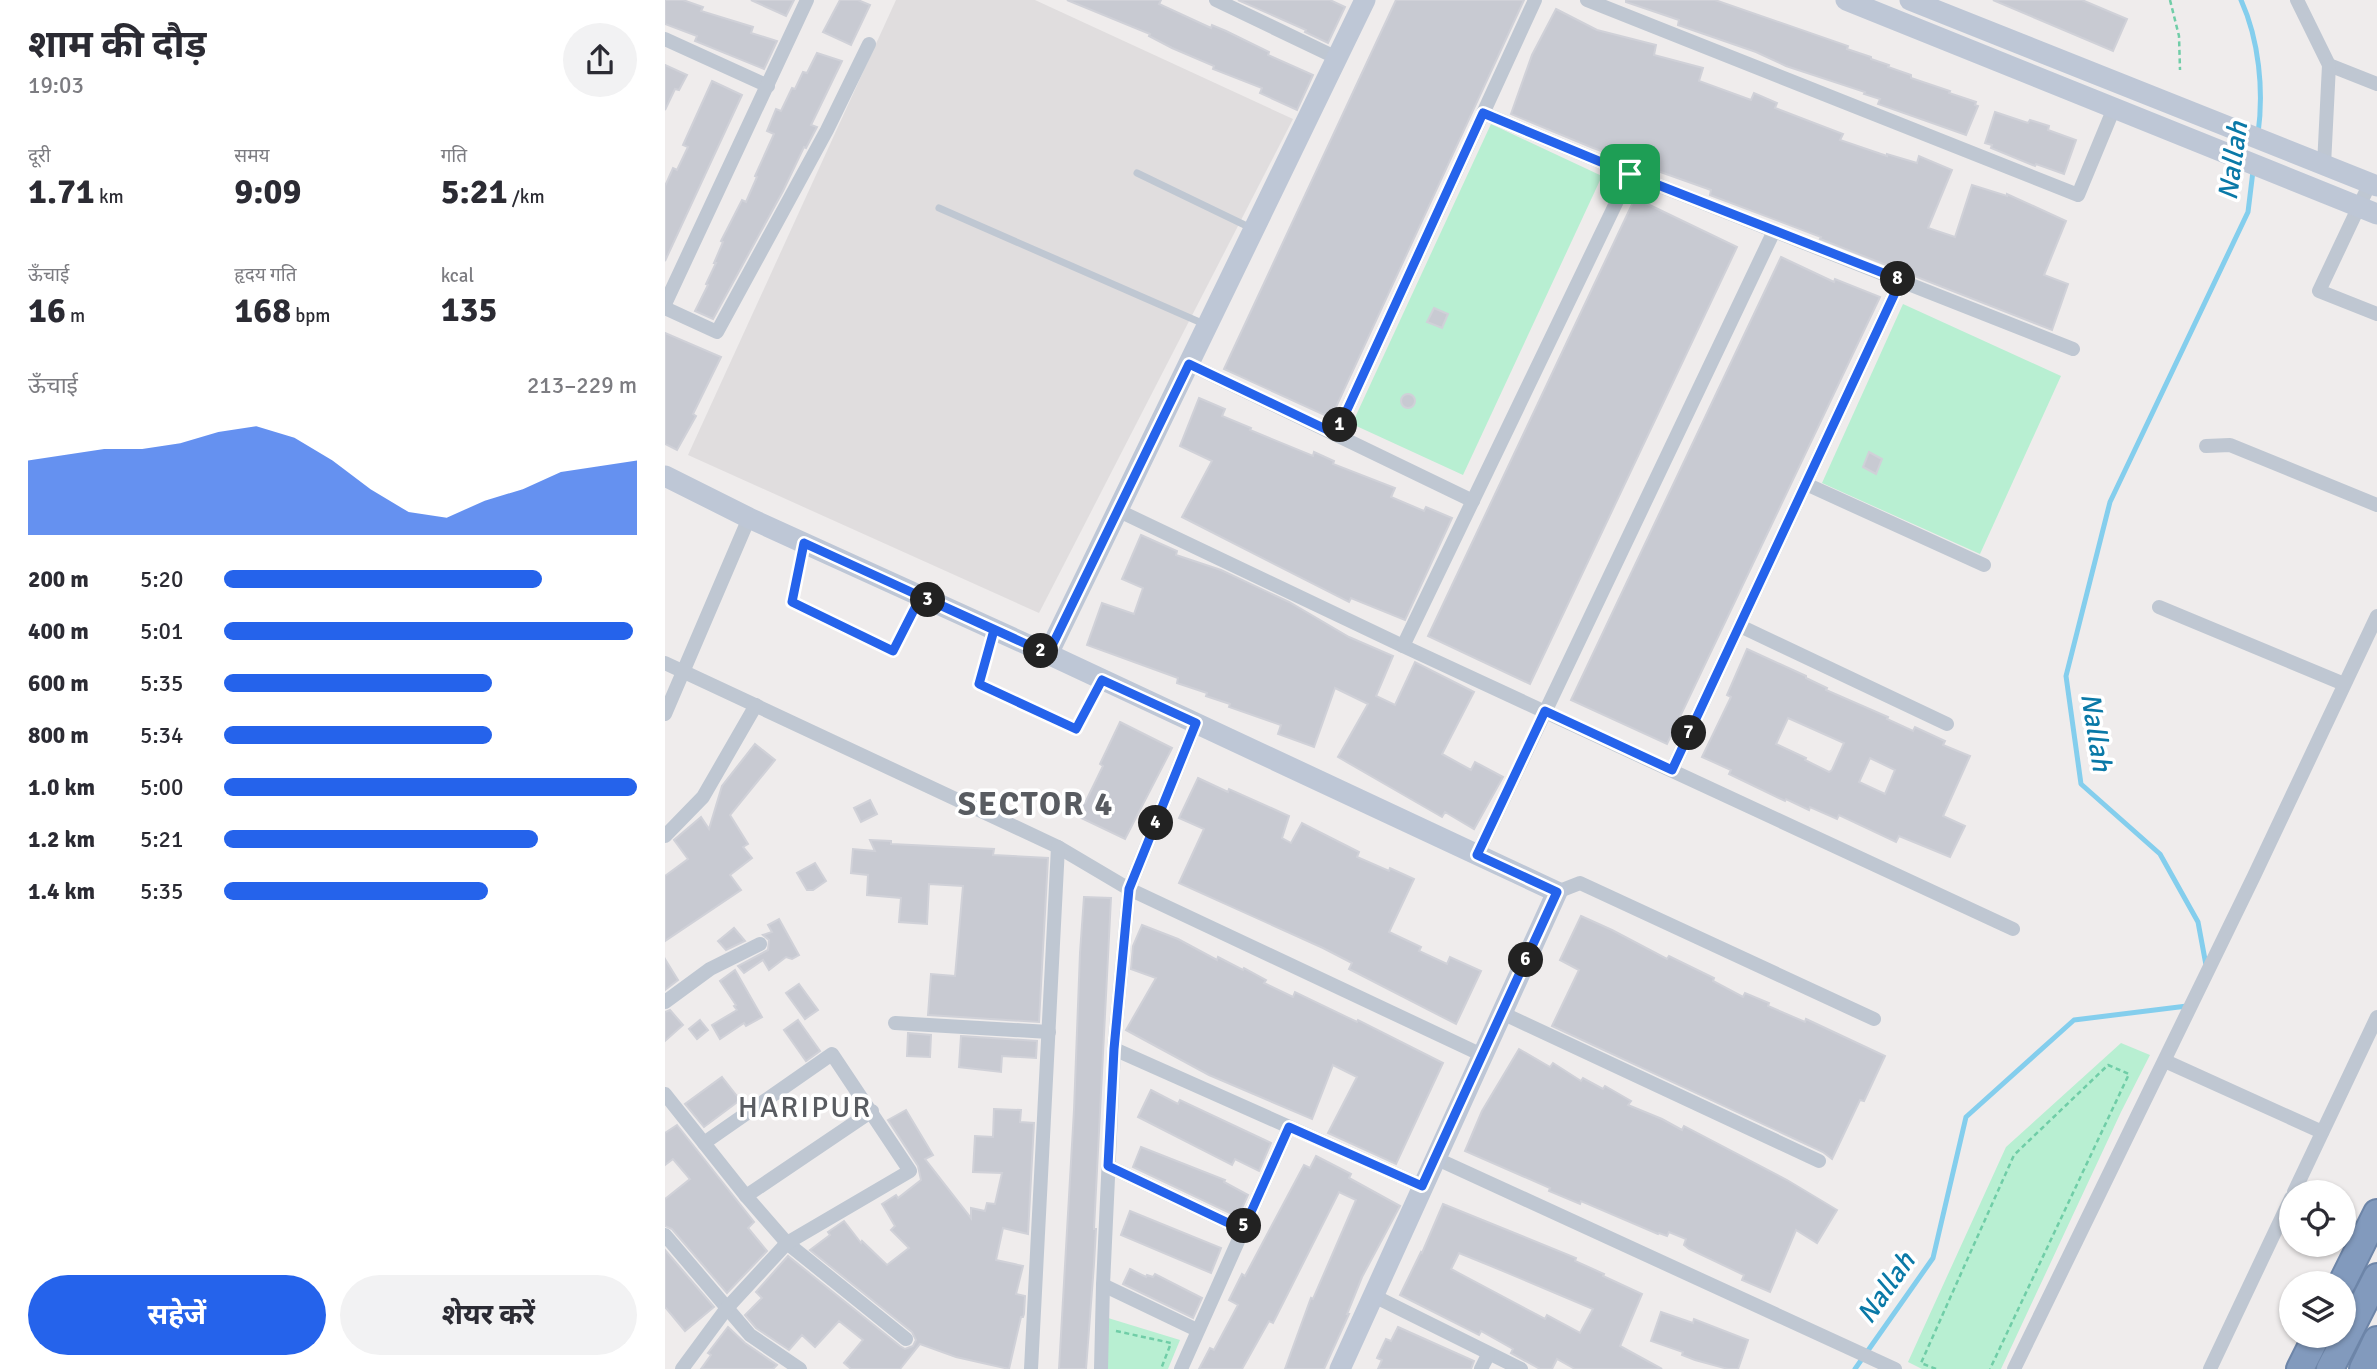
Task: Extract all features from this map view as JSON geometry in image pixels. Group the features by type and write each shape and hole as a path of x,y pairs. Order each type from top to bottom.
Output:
{"highway":[{"path":"2348,1271 2377,1213"},
{"path":"2330,1369 2377,1277"},
{"path":"2363,1369 2377,1340"},
{"path":"2300,1369 2310,1348"}],"street":[{"path":"807,0 665,306 717,332 827,130 869,44"},
{"path":"1216,0 1337,58"},
{"path":"1048,654 1365,0"},
{"path":"1336,434 1535,0"},
{"path":"1587,0 2078,195 2114,108"},
{"path":"1846,0 2368,211"},
{"path":"1910,0 2373,184 2368,211 2319,291 2377,314"},
{"path":"2297,0 2329,65 2317,162"},
{"path":"665,39 768,86"},
{"path":"2329,65 2377,85"},
{"path":"1483,113 2073,349"},
{"path":"1403,646 1630,174"},
{"path":"1477,855 1774,231"},
{"path":"1672,770 1901,280"},
{"path":"1189,364 1473,501"},
{"path":"2206,446 2230,445 2377,505"},
{"path":"665,476 749,518 1048,654 1557,892"},
{"path":"1806,484 1984,565"},
{"path":"1117,510 2013,929"},
{"path":"665,714 749,518"},
{"path":"2159,607 2344,684"},
{"path":"2014,1369 2254,877 2377,616"},
{"path":"1740,626 1948,724"},
{"path":"665,663 1058,847 1129,889 1482,1055"},
{"path":"665,836 703,797 756,705"},
{"path":"1101,1369 1114,1049 1129,889 1196,723"},
{"path":"1031,1369 1058,847"},
{"path":"1340,1369 1557,892 1580,883 1874,1019"},
{"path":"665,1002 711,969 759,944"},
{"path":"1502,1013 1819,1161"},
{"path":"2300,1180 2377,1017"},
{"path":"895,1023 1048,1032"},
{"path":"1114,1049 1422,1186"},
{"path":"682,1369 727,1308 787,1243 910,1171 832,1054 704,1143"},
{"path":"2165,1061 2322,1132"},
{"path":"665,1094 787,1243 906,1339"},
{"path":"746,1196 872,1111"},
{"path":"1181,1369 1289,1127"},
{"path":"1435,1158 1895,1369"},
{"path":"1108,1166 1243,1230"},
{"path":"2210,1369 2279,1223"},
{"path":"665,1235 750,1335 800,1369"},
{"path":"1103,1285 1197,1330"},
{"path":"1374,1296 1521,1369"},
{"path":"1481,1369 1488,1354"}],"lane":[{"path":"1137,173 1254,229"},
{"path":"939,208 1207,325"},
{"path":"804,543 792,602 893,651 921,596"},
{"path":"994,630 979,684 1076,729 1102,680"}],"path":[{"path":"2170,0 2179,36 2180,70"},
{"path":"1936,1369 1921,1363 2014,1155 2108,1065 2129,1074 1990,1369"},
{"path":"1112,1330 1171,1343 1161,1369"}],"shaded area":[{"path":"896,0 1035,0 1293,119 1039,613 688,455"}],"green space":[{"path":"1491,124 1602,176 1463,475 1352,424"},
{"path":"1903,304 2061,376 1980,554 1822,483"},
{"path":"2121,1043 2150,1055 2001,1369 1922,1369 1908,1362 2006,1147"},
{"path":"1108,1318 1180,1340 1168,1369 1107,1369"}],"building":[{"path":"665,0 683,0 703,7 701,11 753,27 751,33 777,41 764,69 695,41 697,36 665,24"},
{"path":"751,0 794,0 786,16"},
{"path":"840,0 858,0 870,5 851,45 823,32"},
{"path":"1067,0 1161,0 1159,4 1211,28 1212,25 1226,31 1269,52 1268,55 1313,75 1297,110 1260,93 1262,88 1213,69 1214,66 1172,48 1149,36 1150,34"},
{"path":"1238,0 1330,0 1345,7 1328,43 1305,32 1306,30"},
{"path":"1396,0 1524,0 1331,418 1224,369"},
{"path":"1626,0 1715,0 1848,46 1847,49 1889,65 1888,67 1911,75 1911,78 1976,102 1975,105 1978,106 1966,135 1878,104 1880,99 1864,94 1865,92 1786,66 1756,52 1678,25 1679,20"},
{"path":"1993,0 2082,0 2127,19 2113,51"},
{"path":"1556,9 1597,30 1656,45 1654,55 1703,68 1699,81 1751,100 1754,93 1777,103 1775,108 1843,134 1840,140 1917,163 1919,156 1952,170 1928,228 1955,237 1972,185 2007,194 2066,221 2044,275 2068,284 2052,330 1710,195 1711,190 1593,148 1511,114 1532,55"},
{"path":"817,53 842,61 811,125 817,127 713,319 695,311 708,285 706,284 723,242 721,241 742,200 746,202 757,177 755,176 774,134 767,131 776,109 781,111 792,88 795,89 803,72 807,73"},
{"path":"665,65 687,75 679,90 675,89 665,110"},
{"path":"712,81 742,95 665,261 665,186 673,168 677,170 688,147 683,145"},
{"path":"1995,112 2028,123 2030,120 2049,126 2048,130 2076,140 2064,174 2036,164 2035,166 1985,143"},
{"path":"1635,198 1737,247 1530,684 1428,636"},
{"path":"1781,257 1834,282 1835,279 1880,297 1667,744 1571,700"},
{"path":"1434,308 1448,314 1442,328 1427,322"},
{"path":"665,333 721,357 693,414 696,416 677,450 665,444"},
{"path":"1408,394 1413,396 1413,406 1408,408 1403,406 1401,401 1403,396"},
{"path":"1199,398 1225,409 1222,416 1251,428 1250,430 1313,456 1314,452 1334,461 1333,464 1395,488 1391,497 1424,511 1426,507 1452,518 1405,620 1351,598 1349,602 1182,517 1212,461 1180,446"},
{"path":"1869,452 1882,459 1876,474 1863,467"},
{"path":"1141,535 1177,551 1176,555 1221,570 1289,602 1349,637 1393,656 1376,696 1395,705 1415,662 1474,692 1442,754 1471,770 1475,762 1503,777 1474,829 1445,812 1442,817 1338,757 1368,704 1335,688 1314,747 1278,734 1281,725 1229,707 1230,704 1206,696 1207,693 1177,683 1178,678 1087,645 1102,603 1134,614 1143,588 1122,579"},
{"path":"1747,649 1806,676 1827,688 1826,690 1913,731 1915,727 1945,741 1943,745 1970,756 1943,816 1965,826 1950,857 1899,836 1896,842 1839,815 1837,819 1810,807 1809,810 1786,799 1785,801 1729,774 1731,770 1702,757 1731,697 1727,695","holes":["1788,718 1844,743 1832,770 1829,772 1776,744","1870,758 1895,770 1885,794 1859,782"]},
{"path":"1120,722 1172,748 1125,839 1075,815 1082,802 1085,803 1103,766 1100,764"},
{"path":"755,744 775,760 730,815 748,844 743,847 752,858 730,875 741,890 665,941 665,876 688,859 674,840 701,817 709,829 722,786"},
{"path":"1198,778 1289,816 1282,838 1291,843 1302,823 1359,852 1357,857 1414,879 1389,932 1421,947 1419,951 1447,964 1450,957 1481,971 1456,1024 1349,969 1352,963 1323,948 1179,883 1204,829 1179,818"},
{"path":"870,800 877,814 861,822 854,808"},
{"path":"870,840 891,841 891,844 994,849 993,855 1048,858 1039,1022 928,1015 931,974 955,976 963,886 929,884 927,924 899,922 901,898 867,895 868,875 851,873 853,849 875,851"},
{"path":"815,863 826,881 813,890 807,890 797,873"},
{"path":"1084,897 1111,898 1096,1229 1086,1369 1059,1369 1074,1110"},
{"path":"1581,916 1667,959 1669,956 1714,978 1713,981 1743,997 1745,993 1769,1003 1768,1006 1805,1022 1806,1019 1885,1056 1832,1159 1823,1152 1552,1026 1579,970 1560,960"},
{"path":"779,919 799,955 792,959 786,957 769,970 763,960 744,973 738,966 768,950 769,940 763,935 772,932 768,925"},
{"path":"1142,925 1178,939 1217,960 1218,957 1243,970 1244,968 1266,980 1264,983 1293,997 1295,992 1357,1022 1358,1020 1443,1063 1396,1164 1328,1133 1357,1077 1333,1065 1312,1119 1209,1075 1126,1030 1156,978 1131,969 1133,946"},
{"path":"734,928 745,941 726,950 718,941"},
{"path":"665,959 678,980 665,990"},
{"path":"735,970 762,1017 746,1026 744,1023 720,1039 712,1025 737,1010 720,981"},
{"path":"799,984 818,1010 805,1019 786,993"},
{"path":"670,1010 683,1025 665,1041 665,1012"},
{"path":"700,1020 708,1030 697,1039 689,1029"},
{"path":"798,1020 820,1051 806,1061 784,1030"},
{"path":"908,1033 931,1035 930,1057 907,1056"},
{"path":"961,1036 1037,1041 1036,1058 1002,1056 1001,1072 959,1067"},
{"path":"1519,1049 1550,1067 1553,1063 1581,1081 1583,1078 1603,1089 1605,1086 1631,1101 1628,1105 1682,1130 1684,1126 1787,1180 1837,1210 1817,1243 1796,1230 1770,1292 1742,1280 1744,1275 1689,1249 1684,1245 1686,1239 1669,1232 1667,1236 1658,1234 1581,1201 1580,1204 1465,1151 1482,1111"},
{"path":"722,1077 740,1100 704,1127 685,1104"},
{"path":"1151,1090 1178,1104 1180,1100 1271,1143 1259,1171 1235,1159 1232,1165 1138,1117"},
{"path":"994,1109 1021,1110 1020,1122 1034,1123 1028,1234 1003,1228 996,1260 1023,1266 1016,1294 1025,1296 1024,1314 1021,1317 1009,1369 956,1357 920,1344 900,1369 851,1369 844,1363 863,1340 839,1321 815,1347 802,1335 789,1350 756,1328 745,1315 762,1298 756,1292 788,1256 900,1346 905,1349 913,1346 916,1340 912,1332 810,1250 844,1221 861,1243 862,1241 887,1265 909,1248 891,1230 895,1226 882,1204 896,1195 898,1198 921,1180 918,1166 888,1120 906,1110 933,1155 925,1159 971,1218 971,1208 985,1211 987,1203 995,1204 1002,1173 973,1172 975,1136 993,1137"},
{"path":"677,1125 754,1222 748,1228 767,1251 727,1293 672,1229 665,1226 665,1199 690,1179 673,1159 665,1165 665,1133"},
{"path":"1141,1147 1225,1180 1224,1182 1248,1195 1238,1217 1133,1167"},
{"path":"1316,1156 1351,1174 1349,1178 1400,1206 1362,1277 1349,1314 1324,1369 1285,1369 1311,1298 1313,1299 1356,1200 1339,1192 1273,1323 1269,1321 1242,1369 1199,1369 1210,1348 1214,1350 1238,1305 1229,1300 1242,1274 1245,1276 1304,1165 1310,1168"},
{"path":"1443,1204 1576,1258 1575,1261 1642,1294 1620,1346 1662,1369 1575,1369 1557,1359 1552,1369 1540,1369 1511,1353 1513,1349 1481,1331 1479,1335 1400,1295","holes":["1459,1253 1593,1309 1580,1333 1547,1315 1545,1319 1451,1269"]},
{"path":"1130,1211 1221,1248 1211,1273 1121,1235"},
{"path":"665,1250 714,1307 685,1331 665,1307"},
{"path":"1130,1269 1146,1277 1153,1277 1155,1274 1202,1298 1193,1318 1123,1284"},
{"path":"1661,1312 1693,1323 1694,1319 1748,1340 1738,1369 1695,1360 1682,1355 1683,1352 1651,1341"},
{"path":"728,1327 745,1343 777,1365 773,1369 701,1369 711,1355 708,1353"},
{"path":"1398,1327 1474,1361 1471,1369 1378,1369 1382,1360 1377,1358 1386,1339 1391,1341"}],"waterway":[{"name":"Nallah","path":"2241,0 2259,65 2258,134"},
{"name":"Nallah","path":"2206,965 2198,922 2160,854 2081,784 2066,676 2110,502 2248,212 2253,171"},
{"name":"Nallah","path":"1855,1369 1933,1258 1966,1117 2074,1020 2187,1006"}],"district":[{"name":"SECTOR 4","path":"1036,804"},
{"name":"HARIPUR","path":"805,1107"}],"route":[{"path":"1630,174 1483,113 1336,434 1189,364 1048,654 921,596 893,651 792,602 804,543 994,630 979,684 1076,729 1102,680 1196,723 1129,889 1114,1049 1108,1166 1243,1230 1289,1127 1422,1186 1557,892 1477,855 1545,711 1672,770 1901,280 1630,174"}]}
